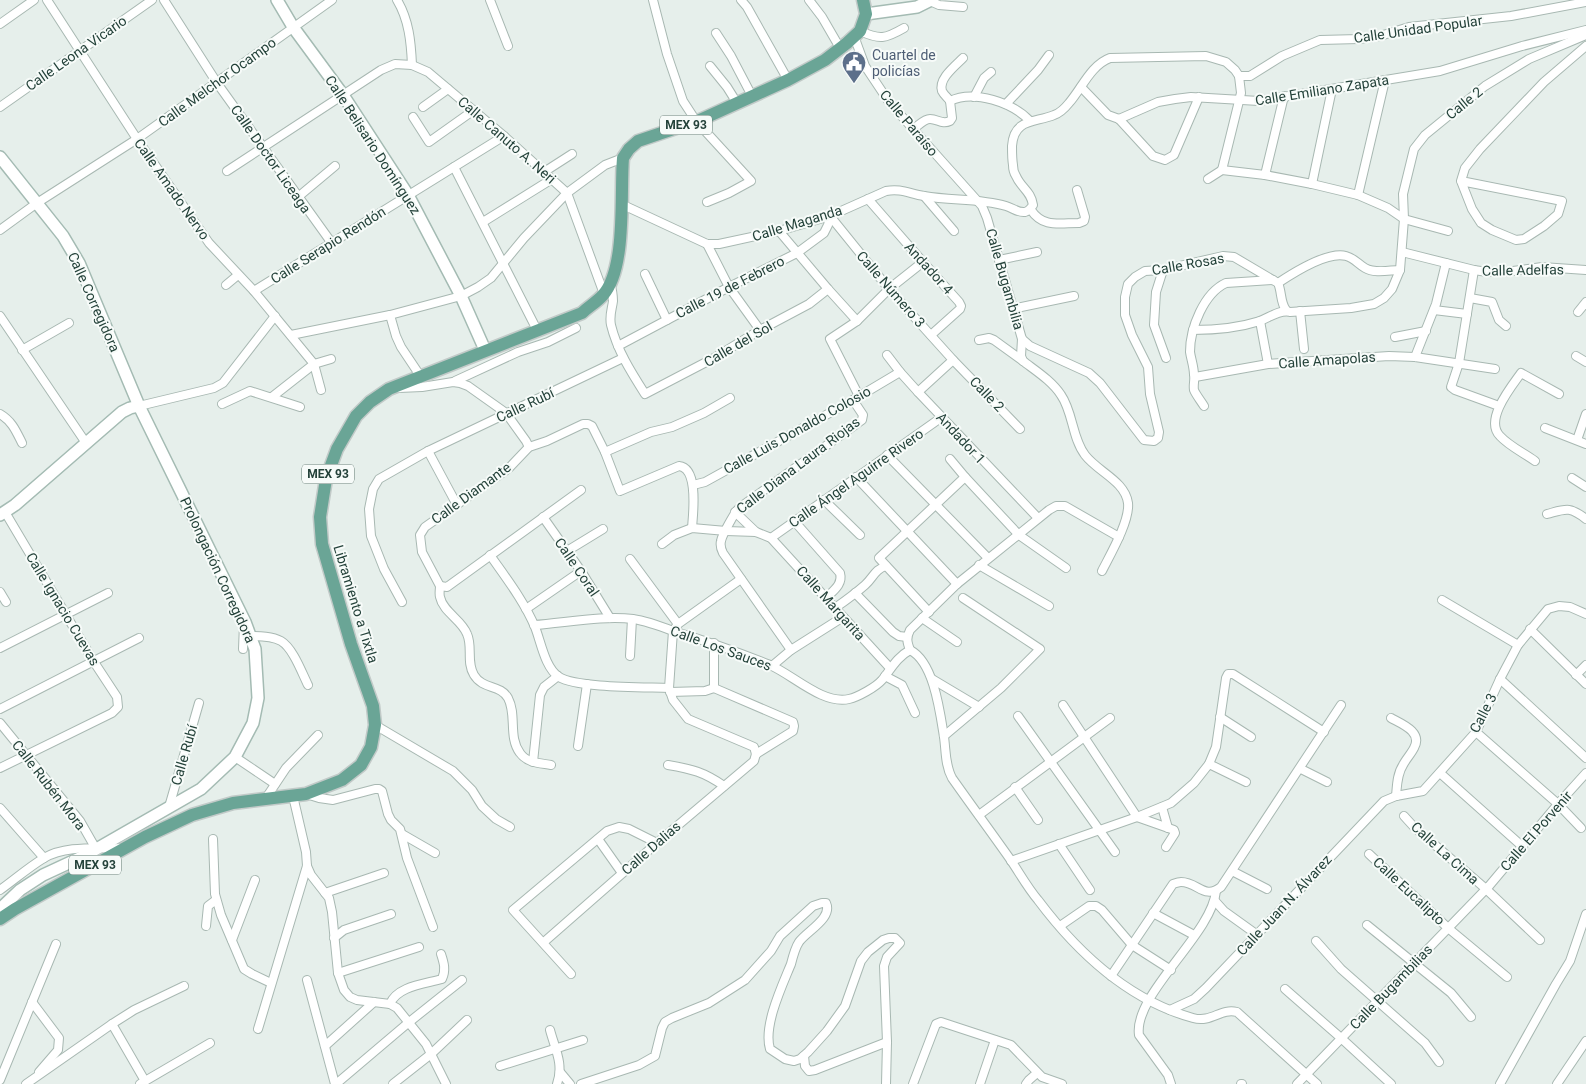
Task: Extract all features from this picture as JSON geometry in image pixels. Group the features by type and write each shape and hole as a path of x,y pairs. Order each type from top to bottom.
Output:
{"main road":[{"path":"863,0 866,14"},
{"name":"MEX 93","path":"623,158 638,141 696,121 788,80 825,60 857,34 866,14"},
{"name":"Libramiento a Tixtla","path":"0,919 126,848 192,815 233,803 299,795 342,780 362,765 371,747 375,725 373,706 351,644 322,544 320,517 326,479 336,449 356,416 370,402 389,389 582,312 604,294 615,271 621,235 623,158"}],"street":[{"path":"0,24 34,0"},
{"name":"Calle Amado Nervo","path":"48,0 137,139 209,243 254,291 314,364"},
{"name":"Calle Leona Vicario","path":"0,107 152,0"},
{"name":"Calle Doctor Liceaga","path":"164,0 217,83 331,242"},
{"name":"Calle Belisario Domínguez","path":"277,0 343,95 408,195 461,296 485,350"},
{"name":"Calle Melchor Ocampo","path":"0,230 37,203 137,139 332,0"},
{"path":"227,171 380,70 395,64 412,65 410,32 402,7 397,0"},
{"path":"490,0 508,46"},
{"path":"653,0 667,54 683,101 696,121 751,181 707,202"},
{"path":"741,0 747,7 788,80"},
{"path":"809,0 822,17 840,48"},
{"path":"866,14 917,7 931,1 939,5 963,7"},
{"name":"Calle Unidad Popular","path":"1239,76 1250,76 1282,56 1320,40 1359,39 1380,36 1409,27 1511,16 1586,2"},
{"path":"857,34 880,38 887,37 904,28"},
{"name":"Calle Emiliano Zapata","path":"1119,119 1158,102 1175,99 1200,98 1259,101 1440,71 1522,46 1586,30"},
{"path":"716,33 731,56 752,96"},
{"name":"Calle Paraíso","path":"857,34 864,66 889,102 977,200"},
{"name":"Calle 2","path":"1286,310 1290,312 1351,308 1374,304 1384,298 1392,290 1400,270 1404,219 1403,194 1414,149 1425,135 1485,86 1529,59 1586,36"},
{"path":"1461,181 1562,201 1558,214 1524,239 1516,240 1481,223 1472,209 1461,181 1465,168 1480,150 1544,82 1586,46"},
{"path":"1006,104 1049,56"},
{"path":"977,200 1007,206 1016,211 1025,212 1030,210 1034,205 1032,196 1016,176 1012,163 1015,132 1030,121 1054,115 1062,110 1097,66 1110,58 1206,56 1226,62 1235,70 1239,76 1241,93 1222,170"},
{"path":"913,129 927,120 944,123 950,121 952,118 950,101 944,94 941,86 945,76 963,58"},
{"name":"Calle Canuto A. Neri","path":"412,65 428,72 504,136 567,193 604,294"},
{"path":"710,66 728,87 737,103"},
{"path":"974,96 984,78 991,72"},
{"path":"1358,195 1385,80"},
{"path":"1081,87 1108,115 1119,119 1154,156 1164,160 1174,155 1200,98"},
{"path":"1312,184 1332,88"},
{"path":"423,107 448,89"},
{"path":"950,101 974,96 1006,104 1024,114 1030,121"},
{"path":"1265,175 1284,96"},
{"path":"413,117 429,142 474,110"},
{"name":"Calle Serapio Rendón","path":"254,291 504,136"},
{"path":"544,172 572,154"},
{"name":"Calle Corregidora","path":"0,157 63,236 79,262 139,406"},
{"path":"291,335 390,315 461,296 478,287 490,278 524,238 567,193 605,165 623,158"},
{"path":"298,197 335,166"},
{"path":"454,167 537,330"},
{"path":"1208,179 1222,170 1265,175 1312,184 1358,195 1388,208 1404,219 1448,231"},
{"path":"483,222 552,179"},
{"name":"Calle Maganda","path":"707,244 719,244 779,231 830,216 886,191 896,189 924,196 977,200"},
{"path":"1030,210 1036,217 1050,224 1079,223 1084,221 1085,218 1076,190"},
{"path":"924,196 954,231"},
{"name":"Andador 4","path":"868,199 960,302 960,310 931,335"},
{"name":"Calle Bugambilia","path":"977,200 987,218 1012,310 1022,339 1030,346 1089,373 1100,383 1144,440 1154,441"},
{"path":"622,204 707,244 729,287 760,330"},
{"name":"Calle 19 de Febrero","path":"618,346 797,253 824,233 830,216"},
{"name":"Calle Número 3","path":"830,216 889,289 954,360"},
{"path":"779,231 857,321 889,289 923,262"},
{"path":"999,260 1037,252"},
{"name":"Calle Adelfas","path":"1402,252 1487,272 1542,267 1586,270"},
{"path":"1204,406 1194,390 1195,377 1190,352 1193,330 1211,294 1221,286 1226,283 1275,282 1334,255 1344,255 1354,259 1372,271 1400,270"},
{"name":"Calle Rosas","path":"1154,441 1158,438 1159,432 1150,394 1148,367 1132,335 1125,315 1124,297 1128,284 1145,271 1163,270 1224,256 1234,257 1275,282"},
{"path":"1415,357 1434,310 1446,263"},
{"path":"1163,270 1156,292 1154,325 1166,358"},
{"path":"1474,270 1459,363 1451,387 1454,390 1499,406"},
{"path":"645,274 667,320"},
{"path":"226,285 238,275"},
{"path":"610,282 613,302 610,324 623,358"},
{"path":"1193,330 1229,328 1260,321 1286,310 1282,304 1280,289 1275,282"},
{"name":"Calle del Sol","path":"623,358 645,394 714,358 760,330 809,304 828,289"},
{"path":"1012,310 1074,296"},
{"path":"1470,298 1492,302 1499,320 1506,326"},
{"path":"1578,312 1586,302"},
{"path":"1434,310 1467,314"},
{"path":"1300,311 1304,349"},
{"path":"390,315 399,341 420,377"},
{"path":"0,316 86,443"},
{"path":"3,514 122,412 130,408 214,388 224,383 275,316"},
{"name":"Calle Diana Laura Riojas","path":"741,579 720,546 721,538 734,512 862,420 863,415 830,339 857,321"},
{"path":"1260,321 1268,364"},
{"path":"22,350 69,322"},
{"path":"389,389 422,387 453,382 518,352 548,342 576,328"},
{"path":"1395,337 1426,331"},
{"path":"979,340 989,338 994,340 1053,385 1062,396 1076,436 1086,456 1122,488 1128,502 1128,509 1119,537 1102,571"},
{"path":"1022,339 1021,356 1024,362"},
{"name":"Andador 1","path":"887,355 918,392 1038,518"},
{"name":"Calle Amapolas","path":"1195,377 1268,364 1389,356 1415,357 1459,363"},
{"path":"1576,356 1586,362"},
{"name":"Calle Rubí","path":"402,602 376,552 371,536 369,509 373,489 378,479 428,451 623,358"},
{"path":"272,397 314,364 331,359"},
{"path":"918,392 954,360"},
{"name":"Calle 2","path":"954,360 1020,429"},
{"path":"1459,363 1495,369"},
{"path":"314,364 321,390"},
{"name":"Calle Luis Donaldo Colosio","path":"693,485 705,482 900,372"},
{"path":"1535,461 1498,435 1495,426 1499,406 1520,373 1559,394"},
{"path":"453,382 468,386 506,413 529,447 547,441 583,424 592,426 620,491 679,466 684,466 688,470 693,485 692,528"},
{"path":"222,404 250,391 300,407"},
{"path":"604,452 651,432 672,427 730,398"},
{"name":"Prolongación Corregidora","path":"0,909 20,890 43,875 96,849 201,789 235,757 253,723 258,698 255,649 244,622 139,406"},
{"path":"0,414 6,417 14,426 22,443"},
{"path":"1577,440 1586,414"},
{"name":"Calle Ángel Aguirre Rivero","path":"771,538 942,417"},
{"path":"1545,428 1586,444"},
{"name":"Calle Diamante","path":"440,586 422,552 420,535 425,527 508,468 529,447"},
{"path":"428,451 457,505"},
{"path":"887,455 988,558"},
{"path":"950,459 1019,536 1066,568"},
{"path":"856,477 958,584"},
{"path":"929,612 879,558 965,477"},
{"path":"1572,478 1586,487"},
{"path":"551,765 527,760 521,754 515,744 512,706 506,695 497,688 482,684 474,674 469,662 467,633 440,598 440,586 447,587 581,490"},
{"path":"824,500 860,535"},
{"path":"1119,537 1064,506 1056,506 979,565 910,630 907,637 910,650 916,653 932,678 949,772 1037,900 1077,946 1111,976 1150,1000 1170,1010 1196,1019 1212,1018 1231,1010 1237,1012 1317,1084"},
{"path":"1547,514 1572,510 1586,519"},
{"path":"734,512 756,532"},
{"name":"Calle Ignacio Cuevas","path":"3,514 117,697 118,707 112,713 25,756"},
{"name":"Calle Coral","path":"543,517 581,571 610,618"},
{"path":"795,522 840,573 842,579 826,598"},
{"path":"662,544 674,535 692,528 756,532 771,538"},
{"path":"567,551 603,529"},
{"name":"Calle Margarita","path":"771,538 890,668"},
{"path":"490,555 526,609 550,668 567,681 705,692 714,688 714,644"},
{"path":"630,558 676,627 670,690 673,700 680,711 688,719 754,747 756,754"},
{"path":"979,565 1049,606"},
{"path":"835,608 867,583 875,571 880,567 886,566"},
{"path":"526,609 581,571"},
{"path":"676,627 741,579 791,650"},
{"path":"0,592 6,602"},
{"path":"0,648 108,593"},
{"path":"855,593 894,632 899,636 907,637"},
{"path":"944,736 1001,688 1040,649 963,598"},
{"path":"1442,600 1518,645"},
{"name":"Calle 3","path":"1396,796 1423,790 1476,732 1518,645 1548,609 1560,606 1570,607 1586,614"},
{"path":"772,666 791,650 843,617"},
{"name":"Calle Los Sauces","path":"534,626 610,618 632,618 676,627 772,666 825,697 839,700 850,699 874,687 903,654 910,650"},
{"path":"630,656 632,618"},
{"path":"922,618 956,642"},
{"path":"242,649 244,622"},
{"path":"1530,629 1586,684"},
{"path":"250,636 271,637 282,641 290,648 308,685"},
{"path":"0,709 138,638"},
{"path":"1576,675 1586,665"},
{"path":"1012,861 1137,817 1171,803 1194,783 1209,764 1216,747 1228,674 1233,674 1324,732"},
{"path":"533,762 540,695 544,687 558,676"},
{"path":"885,676 902,684 915,713"},
{"path":"932,678 978,707"},
{"path":"1500,679 1586,758"},
{"path":"578,746 587,684"},
{"name":"Calle Dalias","path":"544,942 656,843 754,761 756,754 793,731 793,722 714,688"},
{"name":"Calle Rubí","path":"169,807 200,703"},
{"path":"1063,705 1137,817 1174,830 1175,833 1166,847"},
{"path":"1111,976 1173,884 1182,882 1210,893 1221,887 1301,769 1341,705"},
{"path":"1018,716 1115,852"},
{"path":"1220,717 1251,737"},
{"path":"979,815 1110,718"},
{"path":"1391,718 1412,730 1416,736 1415,747 1401,767 1396,796"},
{"name":"Calle Rubén Mora","path":"0,723 25,756 80,821 96,849"},
{"path":"375,725 453,771 472,790 482,806 496,819 510,827"},
{"path":"1476,732 1558,804 1581,828"},
{"path":"266,798 286,768 318,735"},
{"path":"0,768 25,756"},
{"path":"235,757 275,784"},
{"path":"1209,764 1246,782"},
{"path":"668,765 698,770 724,786"},
{"path":"1301,769 1327,782"},
{"path":"1440,773 1522,846"},
{"name":"Calle El Porvenir","path":"1486,889 1586,773"},
{"path":"1015,788 1038,820"},
{"path":"433,927 407,858 402,834 388,814 382,791 379,789 333,800 299,795 307,866 311,875 328,898 332,912 338,973 344,990 350,997 357,1000 390,1004 397,1008 426,1044 446,1084"},
{"name":"Calle Juan N. Álvarez","path":"1170,1010 1194,998 1376,808 1384,801 1396,796"},
{"path":"1162,806 1168,828"},
{"path":"0,808 44,858"},
{"name":"Calle La Cima","path":"1404,816 1540,940"},
{"path":"571,974 513,910 608,831 619,827 629,829 656,843"},
{"path":"402,834 435,853"},
{"path":"213,839 215,894 221,915 244,969 271,983"},
{"path":"598,839 622,873"},
{"path":"1059,844 1090,890"},
{"path":"0,890 44,858 67,850 126,848"},
{"name":"Calle Eucalipto","path":"1369,854 1448,928 1507,977"},
{"path":"258,1029 307,866"},
{"path":"1232,871 1267,888"},
{"path":"325,893 384,873"},
{"path":"232,940 255,880"},
{"name":"Calle Bugambilias","path":"1297,1084 1486,889"},
{"path":"1171,1084 1168,1075 1139,1034 1138,1028 1141,1017 1150,1000 1194,936 1215,901 1216,891"},
{"path":"206,926 208,906 216,900"},
{"path":"1215,901 1224,912 1256,934"},
{"path":"581,1084 639,1065 654,1056 665,1022 709,1003 745,980 771,951 780,936 813,906 826,903 828,911 826,916 798,944 778,994 768,1033 770,1050 785,1059 794,1061 804,1056 827,1031 845,1006 861,961 868,952 883,940 896,938 900,943 887,958 884,966 887,1042 886,1084"},
{"path":"1060,926 1089,906 1096,906 1102,910 1132,945 1170,970"},
{"path":"1153,913 1194,936"},
{"path":"334,938 344,930 391,914"},
{"path":"1500,1084 1570,962 1586,914"},
{"path":"1367,925 1451,993 1470,1017"},
{"path":"1316,941 1340,969 1425,1043 1439,1062"},
{"path":"0,1080 56,944"},
{"path":"338,973 419,947"},
{"path":"390,1004 392,998 397,994 442,979 445,966 441,954"},
{"path":"308,980 335,1084 462,980"},
{"path":"26,1084 134,1010 184,986"},
{"path":"1285,989 1391,1084"},
{"path":"32,1002 59,1038 58,1050 35,1078"},
{"path":"325,1046 374,1002"},
{"path":"393,1084 431,1054 467,1020"},
{"path":"912,1084 936,1024 941,1022 1011,1045 1042,1077 1062,1084"},
{"path":"112,1024 143,1083 210,1043"},
{"path":"550,1030 560,1064 557,1084"},
{"path":"500,1066 583,1040"},
{"path":"980,1084 995,1040"},
{"path":"1557,1084 1586,1041"},
{"path":"804,1056 805,1066 809,1070 815,1070 887,1042"},
{"path":"560,1072 570,1084"},
{"path":"1026,1084 1028,1080 1038,1073"}],"place":[{"name":"Cuartel de policías","path":"854,84"}]}
